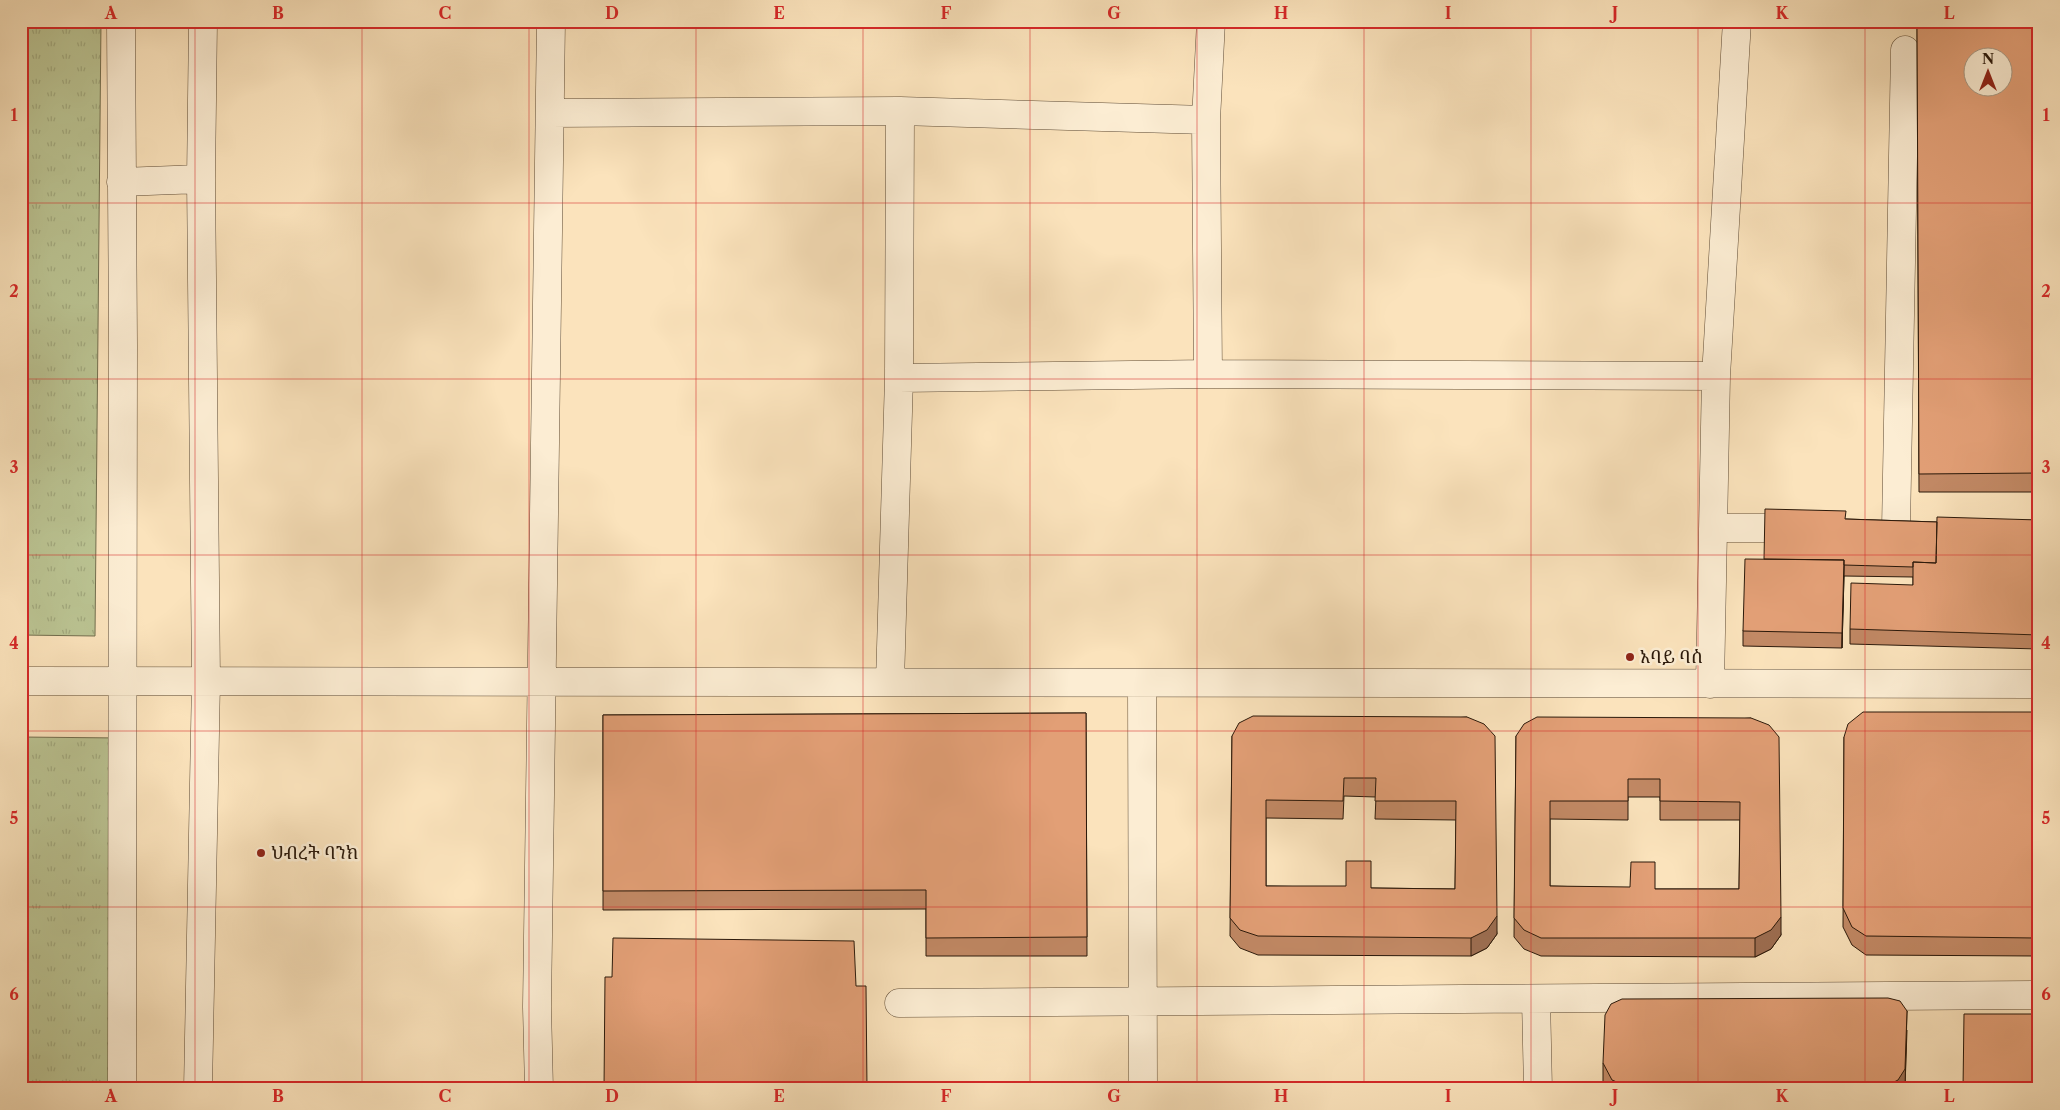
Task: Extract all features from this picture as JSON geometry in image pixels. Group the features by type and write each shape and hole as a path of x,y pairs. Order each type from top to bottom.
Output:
{"street":[{"path":"121,21 123,346 122,1089"},
{"path":"198,1089 206,682 201,179 203,21"},
{"path":"540,1089 537,1007 551,21"},
{"path":"1208,374 1206,120 1212,21"},
{"path":"1710,684 1716,376 1737,21"},
{"path":"1896,528 1905,50"},
{"path":"550,113 900,111 1206,120"},
{"path":"890,682 899,378 900,111"},
{"path":"121,182 201,179"},
{"path":"899,378 1208,374 1716,376"},
{"path":"1712,528 1828,528"},
{"path":"1867,528 1924,528"},
{"path":"21,681 2039,684"},
{"path":"1142,683 1143,1089"},
{"path":"899,1003 2039,995"},
{"path":"1536,999 1538,1089"}],"green space":[{"path":"21,21 101,21 95,636 21,635"},
{"path":"21,737 120,738 118,1089 21,1089"}],"building":[{"path":"1917,21 2039,21 2039,473 1919,474"},
{"path":"1765,509 1846,511 1845,519 1937,522 1936,563 1913,562 1913,567 1844,565 1844,560 1764,559"},
{"path":"1937,517 2039,520 2039,635 1850,629 1851,583 1913,585 1913,562 1936,563"},
{"path":"1745,559 1844,560 1842,633 1743,631"},
{"path":"1863,712 2039,712 2039,935 2035,938 1866,936 1852,927 1843,908 1844,737 1848,724"},
{"path":"1086,713 1087,937 926,938 926,890 603,891 603,715"},
{"path":"1253,716 1467,717 1484,724 1495,736 1497,916 1487,930 1471,938 1258,936 1240,930 1230,918 1232,736 1239,723","holes":["1344,778 1376,778 1375,801 1456,801 1455,889 1371,888 1371,861 1346,861 1346,886 1266,886 1266,800 1343,801"]},
{"path":"1537,717 1751,718 1769,725 1779,737 1781,917 1771,930 1755,938 1541,938 1524,930 1514,918 1516,736 1524,724","holes":["1628,779 1660,779 1660,801 1740,802 1739,889 1655,889 1655,862 1631,862 1630,887 1550,886 1550,801 1628,801"]},
{"path":"613,938 854,941 856,986 866,986 867,1089 604,1089 605,977 612,977"},
{"path":"1888,998 1900,1001 1907,1011 1905,1069 1898,1080 1890,1084 1624,1085 1612,1080 1603,1063 1605,1015 1611,1004 1622,999"},
{"path":"1964,1014 2039,1014 2039,1089 1963,1089"}],"place":[{"name":"አባይ ባስ","path":"1630,657"},
{"name":"ህብረት ባንክ","path":"261,853"}]}
